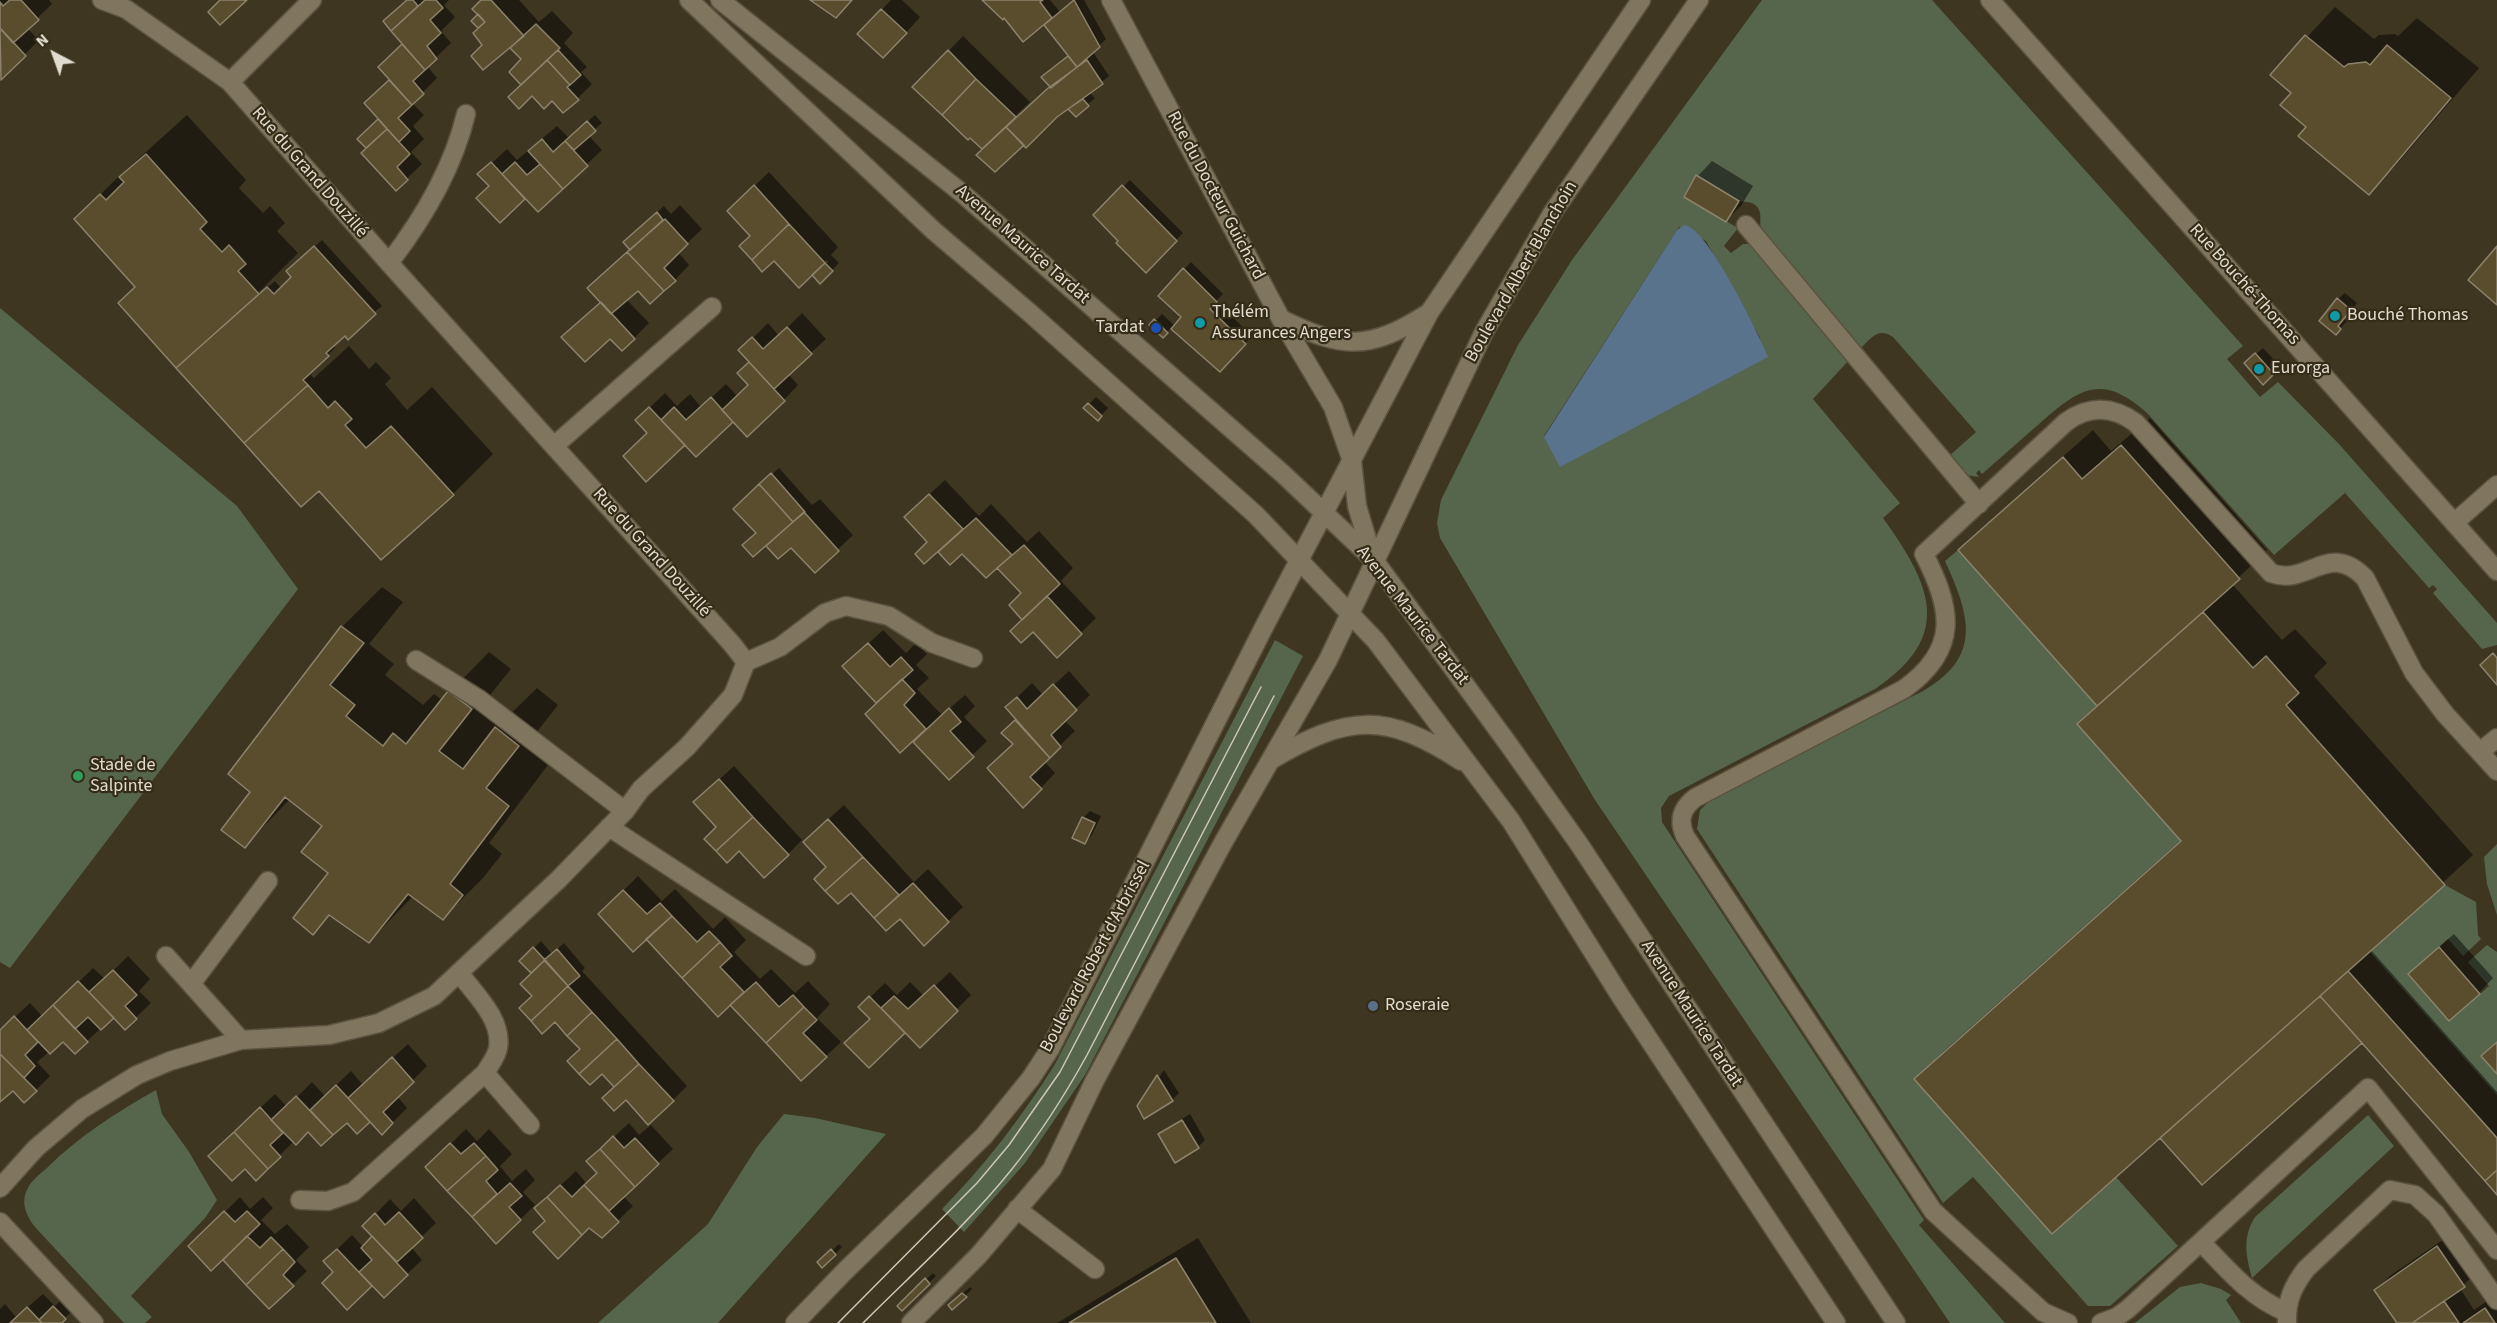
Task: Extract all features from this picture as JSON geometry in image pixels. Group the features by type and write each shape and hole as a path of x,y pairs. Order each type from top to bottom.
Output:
{"street":[{"name":"Rue du Grand Douzillé","path":"102,0 126,9 230,82 388,263 732,644 746,663"},
{"path":"230,82 312,0"},
{"path":"688,0 934,231 1256,516 1376,640 1511,822 1621,997 1836,1323"},
{"name":"Avenue Maurice Tardat","path":"720,0 963,194 1325,512 1374,560 1579,844 1896,1323"},
{"name":"Rue du Docteur Guichard","path":"1111,0 1281,319 1333,407 1352,461 1357,506 1374,560"},
{"path":"1325,512 1429,313 1641,0"},
{"name":"Boulevard Albert Blanchoin","path":"1374,560 1495,312 1553,212 1699,0"},
{"name":"Rue Bouché-Thomas","path":"1990,0 2497,571"},
{"path":"388,263 410,236 438,187 460,140 466,114"},
{"path":"1746,225 1978,504"},
{"path":"554,446 712,307"},
{"path":"1281,319 1321,337 1351,344 1372,341 1395,332 1429,313"},
{"path":"2068,1323 2043,1312 1933,1211 1685,836 1681,826 1681,815 1687,805 1695,798 1904,689 1927,669 1942,641 1946,610 1944,595 1924,554 2076,414 2100,409 2125,415 2136,423 2271,573 2282,577 2294,577 2325,562 2337,562 2357,570 2365,579 2414,673 2445,714 2497,771"},
{"path":"2454,523 2497,485"},
{"name":"Boulevard Robert d'Arbrissel","path":"795,1323 984,1136 1031,1078 1055,1038 1325,512"},
{"path":"911,1323 978,1256 1052,1169 1095,1080 1224,841 1328,660 1374,560"},
{"path":"0,1188 58,1127 106,1092 170,1061 242,1041 329,1035 379,1023 434,996 559,879 625,811 641,789 687,747 733,695 746,663 780,647 825,613 846,606 889,616 933,644 973,658"},
{"path":"416,660 480,700 625,811"},
{"path":"1270,761 1315,737 1351,725 1372,724 1414,733 1470,768"},
{"path":"2480,752 2497,738"},
{"path":"609,827 806,956"},
{"path":"191,984 268,881"},
{"path":"166,956 242,1041"},
{"path":"300,1200 328,1201 353,1192 485,1073 498,1049 497,1028 486,1008 460,974"},
{"path":"485,1073 530,1125"},
{"path":"2101,1323 2117,1317 2128,1309 2368,1088 2497,1250"},
{"path":"2201,1242 2246,1290 2287,1317 2289,1296 2306,1269 2390,1190 2415,1195 2436,1214 2497,1300"},
{"path":"1017,1209 1095,1269"},
{"path":"0,1222 94,1323"}],"green space":[{"path":"1762,0 1932,0 2243,346 2227,359 2260,397 2278,382 2339,444 2497,623 2497,645 2482,649 2433,593 2437,589 2433,585 2429,588 2345,493 2274,555 2147,413 2116,392 2103,389 2079,394 2053,412 1982,474 1979,470 1976,473 1979,477 1966,475 1948,457 1976,432 1893,337 1879,333 1861,348 1762,231 1760,214 1756,205 1740,201 1696,176 1684,197 1738,228 1724,246 1731,253 1743,244 1754,244 1850,359 1813,399 1900,503 1883,518 1913,565 1923,587 1927,608 1925,629 1917,649 1900,669 1875,689 1669,796 1661,808 1662,822 1924,1220 1919,1225 2005,1323 1950,1323 1595,800 1440,538 1437,523 1441,500 1518,345 1572,260","holes":["1679,227 1706,241 1760,338 1544,436"]},
{"name":"Stade de Salpinte","path":"0,308 237,506 298,589 10,968 0,962"},
{"path":"1958,550 2097,706 2077,724 2181,841 1914,1079 2052,1234 2116,1177 2178,1246 2110,1306 2088,1306 1973,1177 1943,1203 1697,829 1700,810 1712,799 1923,691 1942,678 1956,663 1963,648 1966,633 1965,616 1945,561"},
{"path":"1275,640 1303,656 1085,1075 1025,1163 964,1232 942,1209 1002,1140 1055,1064"},
{"path":"2497,844 2497,915 2487,884 2484,857"},
{"path":"2445,885 2476,902 2478,935 2481,939 2463,956 2448,939 2408,975 2449,1021 2489,986 2468,962 2487,945 2497,952 2497,1042 2481,1056 2497,1074 2497,1095 2370,952"},
{"path":"156,1090 162,1114 189,1152 217,1200 205,1218 131,1296 152,1317 145,1323 124,1323 35,1227 27,1213 24,1198 34,1180 72,1145 113,1116"},
{"path":"784,1114 815,1118 886,1134 718,1323 598,1323 708,1224 757,1147"},
{"path":"2368,1115 2394,1146 2252,1278 2246,1247 2248,1232 2255,1217"},
{"path":"2201,1283 2221,1289 2231,1295 2226,1300 2241,1323 2135,1323 2180,1287"}],"water":[{"path":"1684,225 1694,230 1718,261 1743,305 1768,357 1560,467 1544,437 1677,230"}],"building":[{"path":"10,0 21,0 39,20 13,43 0,28 0,2 3,6"},
{"path":"220,0 247,0 220,25 208,12"},
{"path":"407,0 413,0 418,6 391,31 383,21"},
{"path":"425,0 436,0 443,8 430,20 441,33 427,46 437,59 425,70 391,31"},
{"path":"481,0 491,0 524,36 483,70 471,56 482,45 473,33 485,22 472,9"},
{"path":"810,0 852,0 836,18"},
{"path":"982,0 1043,0 1040,2 1052,18 1023,42 1004,18 1003,20"},
{"path":"1074,0 1100,47 1077,67 1044,25"},
{"path":"881,9 907,33 883,58 857,34"},
{"path":"478,14 485,22 478,28 471,21"},
{"path":"536,24 560,48 521,85 509,72 521,59 510,48"},
{"path":"2,30 26,56 1,80 0,31"},
{"path":"2305,35 2344,67 2348,64 2366,62 2370,65 2387,45 2451,98 2369,195 2298,136 2306,127 2280,105 2291,93 2270,75"},
{"path":"402,44 425,70 413,81 424,94 412,105 378,67"},
{"path":"558,50 581,75 570,85 547,60"},
{"path":"948,50 976,79 942,115 912,87"},
{"path":"1068,56 1077,67 1051,88 1041,77"},
{"path":"547,60 570,85 567,87 579,100 563,113 552,101 544,109 532,96 519,109 508,97"},
{"path":"1087,60 1103,84 1057,117 1026,148 1006,127 1047,89"},
{"path":"976,79 1016,117 982,149 970,138 968,140 942,115"},
{"path":"389,80 412,105 398,118 410,131 399,142 364,103"},
{"path":"1083,99 1089,106 1076,117 1068,109"},
{"path":"378,119 387,129 366,148 357,139"},
{"path":"587,121 596,131 574,150 565,141"},
{"path":"1006,127 1024,145 995,172 976,155"},
{"path":"387,129 410,154 397,167 408,180 396,191 361,153"},
{"path":"542,139 553,152 565,141 588,166 563,189 528,151"},
{"path":"146,154 207,222 200,229 222,252 229,245 246,264 238,271 259,294 176,368 118,303 135,287 74,219 100,194 106,200 124,182 119,177"},
{"path":"491,162 525,199 500,223 476,198 489,186 477,174"},
{"path":"515,162 527,175 540,164 563,189 538,212 502,174"},
{"path":"1696,175 1739,201 1726,222 1684,197"},
{"path":"754,185 789,224 752,260 739,246 750,236 727,211"},
{"path":"1122,185 1177,241 1146,273 1116,243 1118,241 1093,215"},
{"path":"657,212 663,220 630,250 623,242"},
{"path":"665,219 688,244 664,268 676,281 664,291 627,252"},
{"path":"789,224 825,263 799,288 774,261 762,272 752,260"},
{"path":"314,246 376,314 348,340 345,336 326,353 329,356 303,380 308,385 244,443 176,368 267,287 274,294 291,277 286,271"},
{"path":"2497,246 2497,305 2468,280"},
{"path":"627,252 664,291 650,304 638,291 611,314 587,288"},
{"path":"825,263 833,271 820,284 812,275"},
{"name":"Thélém Assurances Angers","path":"1183,268 1217,302 1210,309 1246,344 1220,372 1171,329 1181,317 1158,296"},
{"name":"Bouché Thomas","path":"2337,298 2351,310 2338,326 2341,329 2336,335 2319,321"},
{"path":"601,302 635,339 622,351 610,339 585,362 561,337"},
{"path":"1154,319 1168,333 1163,338 1149,325"},
{"path":"787,327 812,354 774,389 738,350 752,337 763,349"},
{"name":"Eurorga","path":"2255,353 2274,374 2263,385 2244,363"},
{"path":"749,362 785,401 747,437 722,410 748,385 737,373"},
{"path":"308,385 328,408 335,401 352,419 345,425 366,448 391,426 454,495 381,560 319,491 301,507 244,443"},
{"path":"711,397 733,422 696,457 661,420 674,407 686,420"},
{"path":"1088,403 1102,416 1098,421 1083,408"},
{"path":"649,407 685,445 646,482 623,456 647,433 635,420"},
{"path":"2121,445 2240,579 2097,706 1958,550 2063,457 2082,479"},
{"path":"771,473 805,512 793,522 759,484"},
{"path":"759,484 793,522 753,557 742,545 756,533 733,509"},
{"path":"929,494 963,529 924,564 915,554 927,542 904,517"},
{"path":"804,512 839,551 815,573 791,548 778,559 766,546"},
{"path":"976,518 1012,555 986,578 962,554 950,565 938,552"},
{"path":"1024,545 1060,584 1022,620 1009,605 1021,593 997,568"},
{"path":"1047,596 1082,634 1057,658 1033,632 1021,643 1010,631"},
{"path":"2203,612 2253,668 2266,656 2299,693 2286,705 2445,885 2052,1234 1914,1079 2181,841 2077,724"},
{"path":"341,626 364,643 330,685 355,705 346,716 383,746 393,733 406,744 448,691 472,709 439,751 463,769 495,727 519,746 486,788 509,806 450,884 463,895 443,920 408,894 369,943 329,915 313,935 293,918 328,873 301,852 322,826 285,797 245,848 221,830 250,792 228,774"},
{"path":"868,643 890,667 901,657 913,670 876,703 842,666"},
{"path":"2493,653 2497,658 2497,685 2480,665"},
{"path":"902,679 915,693 904,705 926,729 900,753 865,714"},
{"path":"1053,684 1077,710 1051,735 1061,747 1050,758 1005,707 1017,697 1027,709"},
{"path":"949,708 961,722 950,731 974,757 949,780 913,742"},
{"path":"1015,720 1050,758 1030,777 1042,789 1023,808 987,768 1013,744 1001,733"},
{"path":"719,779 753,817 716,851 704,839 716,827 693,802"},
{"path":"753,817 789,855 764,878 739,851 727,863 716,851"},
{"path":"1082,817 1095,823 1085,844 1072,838"},
{"path":"828,819 863,857 825,891 814,879 826,867 803,842"},
{"path":"863,857 899,895 874,918 851,893 838,904 825,891"},
{"path":"913,883 949,922 924,946 900,919 886,931 874,918"},
{"path":"623,890 647,914 660,903 672,916 633,952 598,914"},
{"path":"672,916 697,942 709,931 720,942 682,978 646,939"},
{"path":"720,942 732,956 720,967 744,992 718,1017 682,978"},
{"path":"533,947 545,960 531,973 519,961"},
{"path":"2439,947 2480,994 2449,1021 2408,974"},
{"path":"557,949 580,976 568,986 544,960"},
{"path":"545,960 568,986 531,1021 519,1008 532,996 520,984"},
{"path":"113,970 137,995 125,1006 137,1019 125,1030 89,992"},
{"path":"2348,971 2497,1138 2497,1170 2485,1181 2320,996"},
{"path":"78,981 114,1018 101,1030 88,1017 75,1029 53,1005"},
{"path":"756,982 779,1007 793,995 804,1007 766,1043 730,1005"},
{"path":"934,985 958,1011 920,1048 881,1008 894,996 908,1009"},
{"path":"568,986 592,1012 567,1036 555,1022 542,1034 531,1021"},
{"path":"869,996 905,1033 869,1068 844,1043 870,1019 858,1007"},
{"path":"2320,996 2362,1043 2202,1185 2160,1138"},
{"path":"53,1005 88,1042 75,1054 63,1042 50,1054 27,1030"},
{"path":"804,1007 817,1020 803,1033 827,1057 801,1081 766,1043"},
{"path":"592,1012 617,1039 579,1074 567,1061 580,1049 567,1036"},
{"path":"14,1016 38,1042 25,1055 35,1066 24,1078 0,1054 0,1030"},
{"path":"617,1039 639,1064 614,1087 602,1074 590,1085 579,1074"},
{"path":"2497,1042 2497,1074 2481,1056"},
{"path":"0,1054 37,1091 24,1103 13,1091 0,1102"},
{"path":"392,1057 414,1082 383,1112 393,1123 382,1135 348,1098"},
{"path":"639,1064 674,1101 648,1125 626,1100 614,1111 602,1098"},
{"path":"1157,1075 1173,1101 1144,1119 1137,1106"},
{"path":"336,1085 370,1122 357,1134 347,1123 333,1135 310,1110"},
{"path":"296,1096 333,1135 321,1146 308,1132 296,1145 271,1120"},
{"path":"260,1107 283,1133 270,1145 281,1157 268,1169 234,1132"},
{"path":"1182,1120 1199,1148 1175,1163 1158,1134"},
{"path":"234,1132 268,1169 256,1181 245,1169 232,1181 208,1156"},
{"path":"613,1136 624,1148 635,1138 659,1164 635,1187 600,1149"},
{"path":"450,1143 461,1154 474,1143 486,1156 447,1191 425,1167"},
{"path":"600,1149 635,1187 609,1211 584,1185 597,1173 586,1161"},
{"path":"486,1156 498,1170 486,1181 497,1194 472,1217 447,1191"},
{"path":"2497,1170 2497,1195 2485,1181"},
{"path":"510,1183 522,1196 509,1207 521,1220 496,1244 472,1217"},
{"path":"560,1185 572,1197 584,1185 619,1222 602,1238 589,1228 582,1235 547,1197"},
{"path":"547,1197 582,1235 558,1259 533,1232 545,1221 534,1208"},
{"path":"224,1211 235,1222 247,1211 260,1224 211,1271 188,1246"},
{"path":"399,1212 423,1238 397,1262 362,1226 375,1213 385,1225"},
{"path":"247,1236 260,1248 271,1237 283,1249 246,1285 223,1260"},
{"path":"372,1236 408,1275 384,1298 359,1272 372,1260 361,1248"},
{"path":"2437,1246 2465,1287 2412,1323 2397,1323 2374,1290"},
{"path":"283,1249 295,1262 283,1275 294,1286 269,1309 246,1285"},
{"path":"337,1249 372,1286 347,1310 322,1283 333,1272 323,1261"},
{"path":"831,1249 836,1255 822,1268 817,1262"},
{"path":"1176,1258 1216,1323 1069,1323"},
{"path":"925,1278 930,1284 902,1311 897,1306"},
{"path":"962,1293 967,1297 952,1310 948,1305"},
{"path":"2444,1301 2459,1323 2412,1323"},
{"path":"53,1306 66,1319 62,1323 42,1323 39,1320"},
{"path":"27,1307 42,1323 10,1323"},
{"path":"2485,1308 2495,1323 2463,1323"}],"tram line":[{"path":"838,1323 977,1183 1009,1145 1060,1072 1261,687"},
{"path":"863,1323 977,1210 1012,1169 1052,1114 1087,1055 1274,696"}],"place":[{"name":"Bouché Thomas","path":"2335,316"},
{"name":"Thélém Assurances Angers","path":"1200,323"},
{"name":"Tardat","path":"1156,328"},
{"name":"Eurorga","path":"2259,369"},
{"name":"Stade de Salpinte","path":"78,776"},
{"name":"Roseraie","path":"1373,1006"}]}
